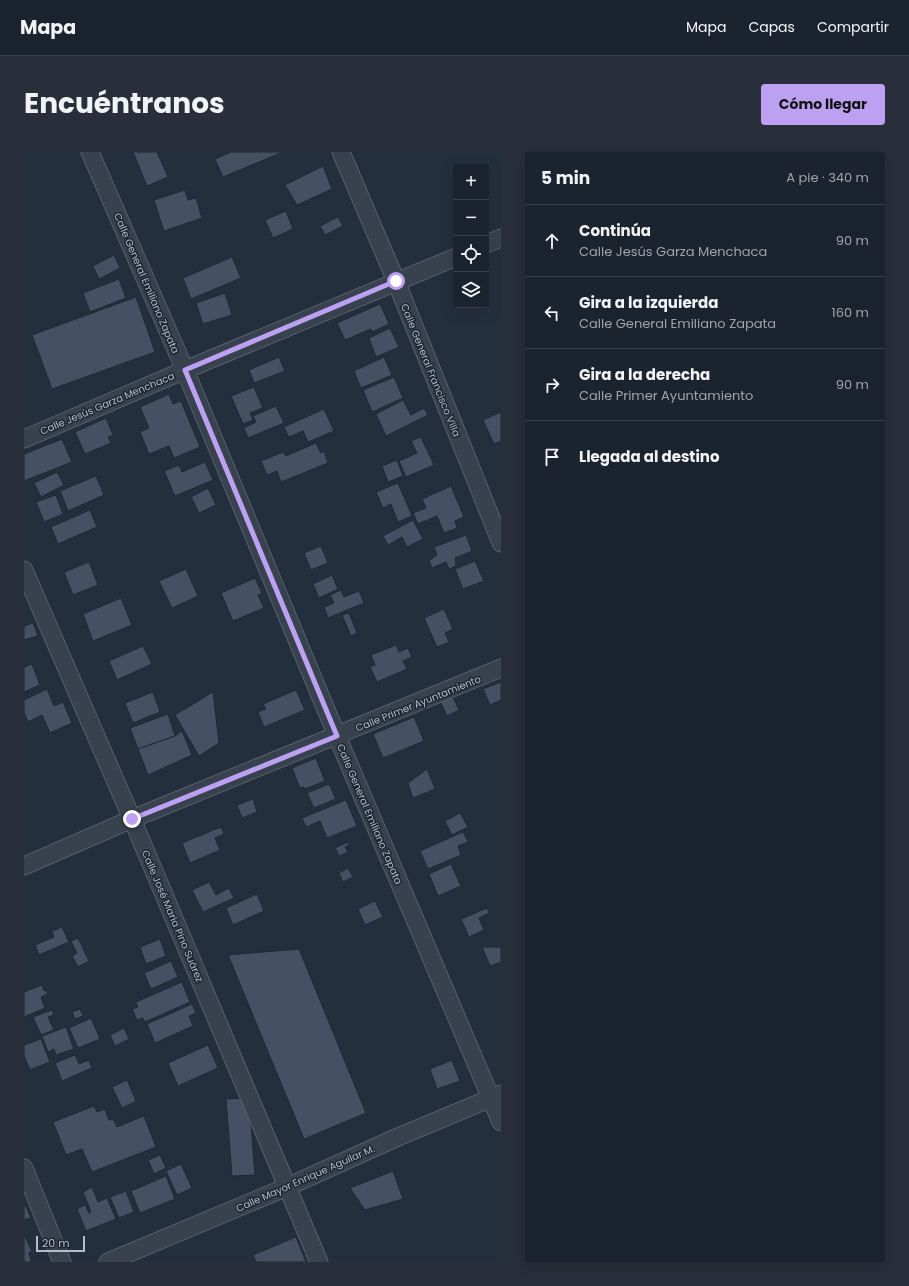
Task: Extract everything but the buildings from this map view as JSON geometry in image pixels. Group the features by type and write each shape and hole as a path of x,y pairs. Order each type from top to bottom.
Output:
{"street":[{"name":"Calle General Emiliano Zapata","path":"90,152 185,370 337,736 496,1096 501,1122"},
{"name":"Calle General Francisco Villa","path":"341,152 396,281 501,544"},
{"path":"489,243 501,238"},
{"name":"Calle Jesús Garza Menchaca","path":"24,439 453,258"},
{"name":"Calle José María Pino Suárez","path":"24,570 132,819 319,1262"},
{"name":"Calle Primer Ayuntamiento","path":"24,866 132,819 501,668"},
{"name":"Calle Mayor Enrique Aguilar M.","path":"108,1262 287,1187 398,1137 496,1096"},
{"path":"24,1168 62,1262"}],"route":[{"path":"132,819 337,736 185,370 396,281"}]}
